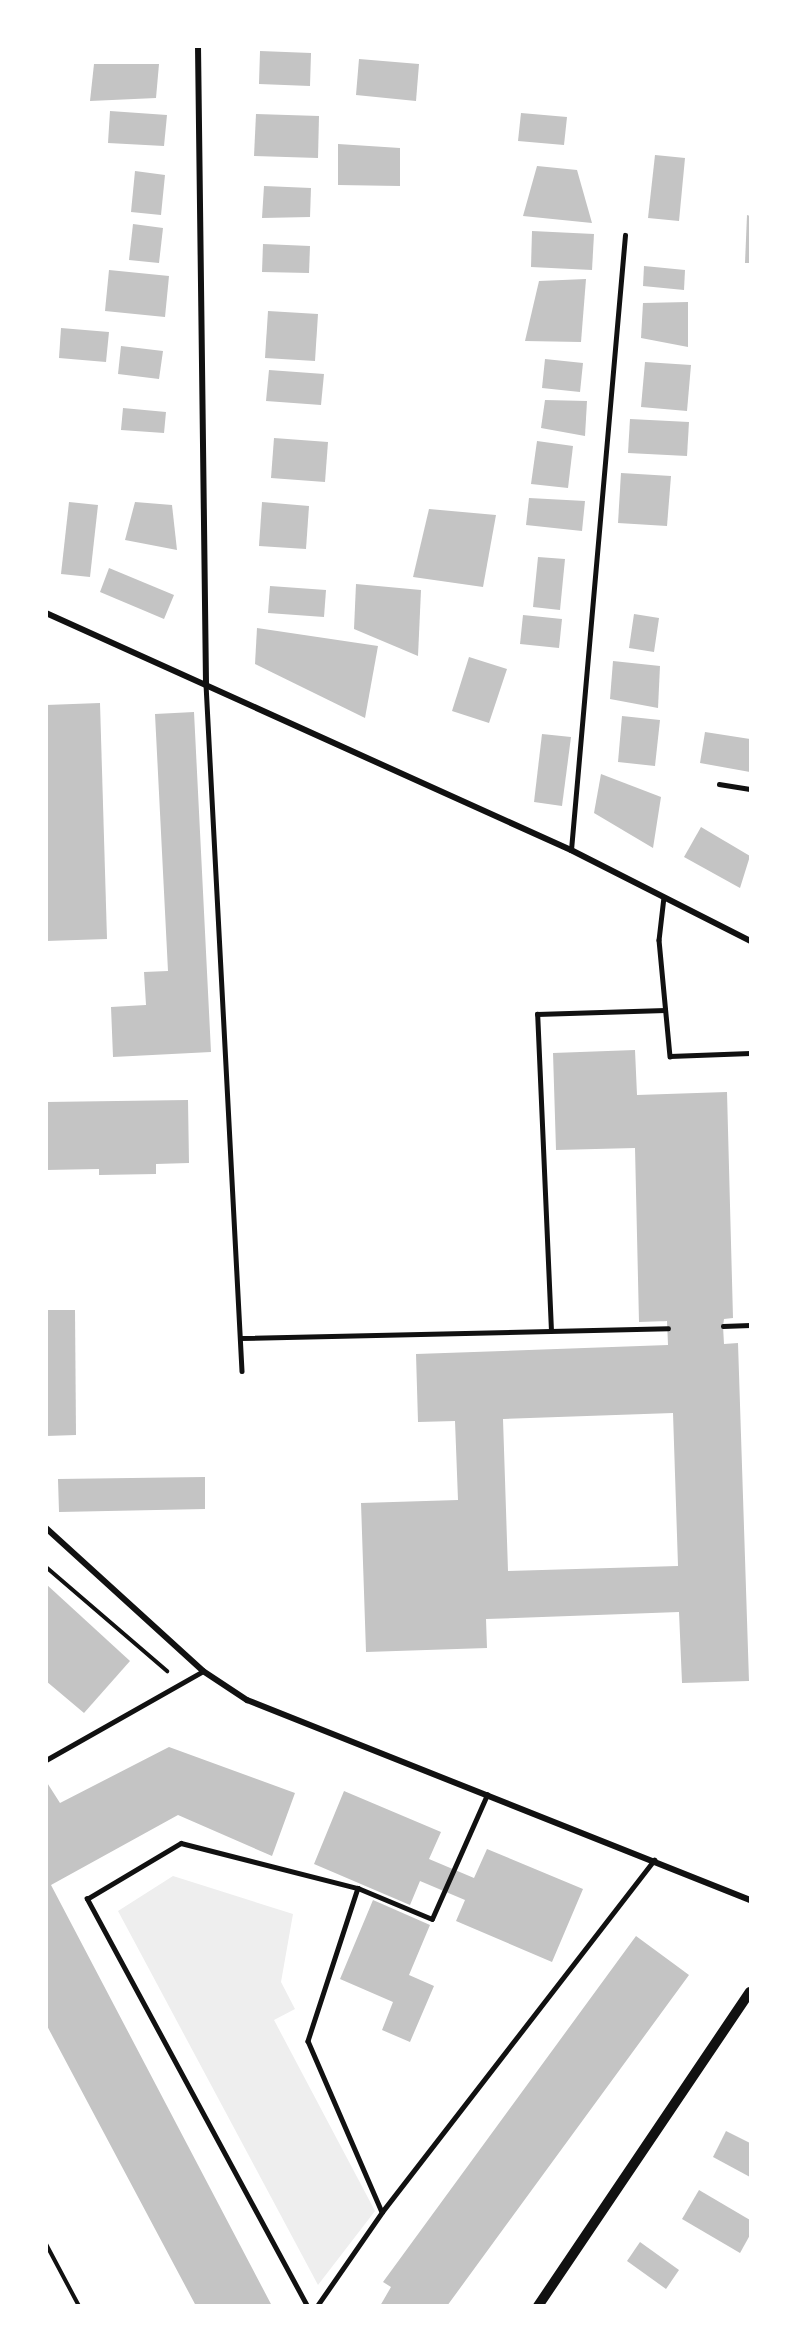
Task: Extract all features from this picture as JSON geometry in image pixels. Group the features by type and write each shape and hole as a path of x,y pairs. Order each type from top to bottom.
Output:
{"street":[{"path":"198,46 206,684"},
{"path":"46,613 571,850 750,941"},
{"path":"46,1528 203,1671 246,1700 488,1794 750,1900"},
{"path":"538,2306 750,1992"}],"lane":[{"path":"571,850 625,235"},
{"path":"206,684 242,1371"},
{"path":"719,784 750,789"},
{"path":"663,897 659,940 670,1056 750,1053"},
{"path":"551,1331 537,1014 665,1010"},
{"path":"723,1326 750,1325"},
{"path":"240,1338 668,1328"},
{"path":"46,1760 203,1671"},
{"path":"307,2306 87,1899 182,1843 358,1888 432,1919 488,1794"},
{"path":"318,2306 382,2212 654,1860"},
{"path":"358,1888 308,2041 382,2212"}],"path":[{"path":"46,1567 181,1683"},
{"path":"46,2244 79,2306"}],"shaded area":[{"path":"173,1876 293,1914 281,1982 295,2009 274,2020 375,2211 318,2285 118,1911"}],"building":[{"path":"260,51 311,53 310,86 259,84"},
{"path":"359,59 419,64 416,101 356,95"},
{"path":"94,64 159,64 156,98 90,101"},
{"path":"110,111 167,115 164,146 108,143"},
{"path":"521,113 567,117 564,145 518,141"},
{"path":"256,114 319,116 318,158 254,156"},
{"path":"338,144 400,148 400,186 338,185"},
{"path":"655,155 685,158 679,221 648,218"},
{"path":"537,166 577,170 592,223 523,216"},
{"path":"135,171 165,175 161,215 131,212"},
{"path":"264,186 311,188 310,217 262,218"},
{"path":"747,215 750,216 750,263 745,263"},
{"path":"133,224 163,228 159,263 129,260"},
{"path":"532,231 594,234 592,270 531,267"},
{"path":"263,244 310,246 309,273 262,272"},
{"path":"644,266 685,270 684,290 643,286"},
{"path":"109,270 169,276 165,317 105,311"},
{"path":"586,279 581,342 525,341 539,281"},
{"path":"688,302 688,347 641,338 643,303"},
{"path":"268,311 318,314 315,361 265,358"},
{"path":"61,328 109,332 106,362 59,358"},
{"path":"121,346 163,351 159,379 118,374"},
{"path":"545,359 583,363 580,392 542,388"},
{"path":"645,362 691,365 687,411 641,407"},
{"path":"269,370 324,374 321,405 266,401"},
{"path":"545,400 587,401 585,436 541,428"},
{"path":"123,408 166,412 164,433 121,430"},
{"path":"630,419 689,422 687,456 628,453"},
{"path":"274,438 328,442 325,482 271,478"},
{"path":"537,441 573,446 568,488 531,484"},
{"path":"621,473 671,476 667,526 618,523"},
{"path":"529,498 585,501 582,531 526,525"},
{"path":"69,502 98,505 90,577 61,574"},
{"path":"135,502 172,505 177,550 125,540"},
{"path":"262,502 309,506 306,549 259,546"},
{"path":"429,509 496,515 483,587 413,577"},
{"path":"538,557 565,559 560,610 533,607"},
{"path":"109,568 174,595 164,619 100,592"},
{"path":"356,584 421,590 418,656 354,629"},
{"path":"270,586 326,590 324,617 268,613"},
{"path":"634,614 659,618 654,652 629,648"},
{"path":"523,615 562,619 559,648 520,644"},
{"path":"257,628 378,646 365,718 255,664"},
{"path":"469,657 507,669 489,723 452,711"},
{"path":"613,661 660,666 658,708 610,699"},
{"path":"100,703 107,939 46,941 46,705"},
{"path":"194,712 211,1052 113,1057 111,1007 146,1005 144,972 168,971 155,714"},
{"path":"622,716 660,720 655,766 618,762"},
{"path":"705,732 750,739 750,772 700,763"},
{"path":"542,734 571,737 562,806 534,802"},
{"path":"601,774 661,797 653,848 594,813"},
{"path":"701,827 750,856 740,888 684,857"},
{"path":"635,1050 637,1095 727,1092 733,1318 724,1319 723,1326 724,1344 738,1343 749,1681 682,1683 679,1612 486,1619 487,1648 366,1652 361,1503 458,1500 455,1421 418,1422 416,1354 668,1345 667,1321 639,1322 635,1148 556,1150 553,1053","holes":["673,1413 678,1566 508,1571 503,1419"]},
{"path":"188,1100 189,1163 156,1164 156,1174 99,1175 99,1169 46,1170 46,1102"},
{"path":"46,1310 75,1310 76,1435 46,1436"},
{"path":"205,1477 205,1509 59,1512 58,1479"},
{"path":"46,1584 130,1661 84,1713 46,1681"},
{"path":"169,1747 295,1793 272,1856 178,1815 51,1885 272,2306 196,2306 46,2024 46,1781 60,1803"},
{"path":"344,1791 441,1832 429,1859 474,1878 487,1849 583,1889 552,1962 456,1921 465,1900 420,1881 410,1905 314,1864"},
{"path":"373,1900 430,1925 409,1975 434,1986 410,2042 382,2030 393,2002 340,1979"},
{"path":"636,1936 689,1975 447,2306 380,2306 391,2287 383,2282"},
{"path":"726,2131 750,2143 750,2177 713,2157"},
{"path":"699,2190 750,2220 750,2235 740,2253 682,2219"},
{"path":"640,2242 679,2270 666,2289 627,2261"}]}
